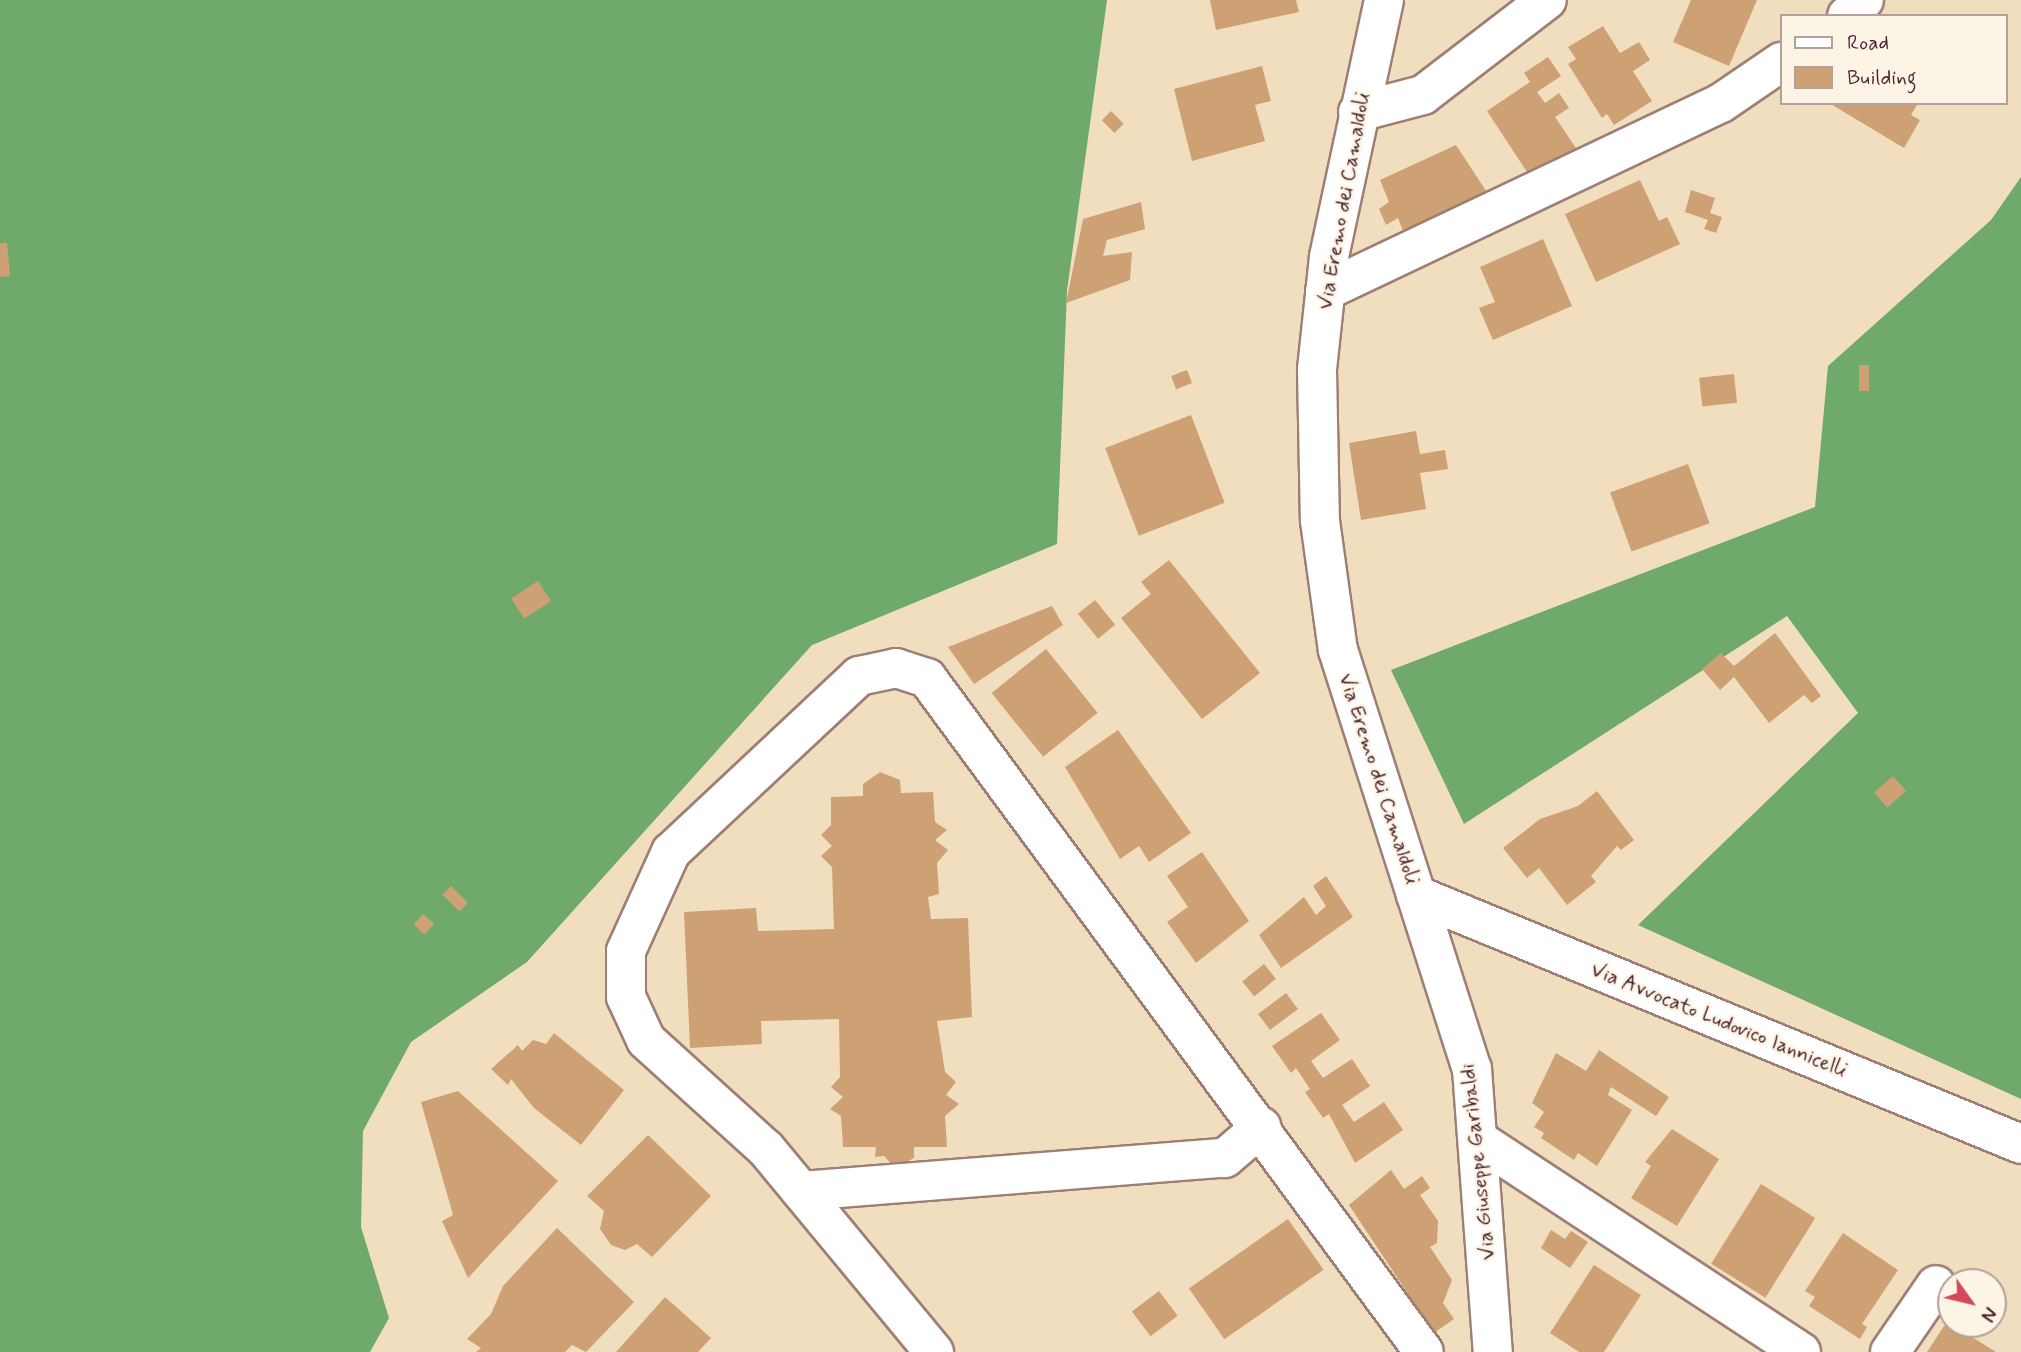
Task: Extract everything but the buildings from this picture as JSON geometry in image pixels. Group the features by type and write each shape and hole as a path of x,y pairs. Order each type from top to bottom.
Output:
{"street":[{"name":"Via Eremo dei Camaldoli","path":"1384,0 1358,112 1325,291 1317,370 1320,521 1338,650 1416,895"},
{"path":"1358,112 1423,95 1547,0"},
{"path":"1849,14 1864,0"},
{"path":"1325,291 1721,103 1780,63"},
{"path":"934,1352 766,1149 646,1040 626,997 626,951 671,852 859,676 896,668 927,678 1261,1127 1424,1352"},
{"name":"Via Giuseppe Garibaldi","path":"1416,895 1472,1069 1480,1141 1493,1352"},
{"name":"Via Avvocato Ludovico Iannicelli","path":"1416,895 2021,1144"},
{"path":"801,1192 1225,1158 1261,1127"},
{"path":"1480,1141 1801,1352"},
{"path":"1890,1352 1936,1285"}],"green space":[{"path":"0,0 1107,0 1067,291 1057,544 812,645 527,962 411,1042 363,1131 361,1227 389,1318 370,1352 0,1352"},
{"path":"2021,177 2021,1099 1638,925 1858,713 1787,616 1464,824 1391,670 1815,507 1828,366 1991,220"}]}
